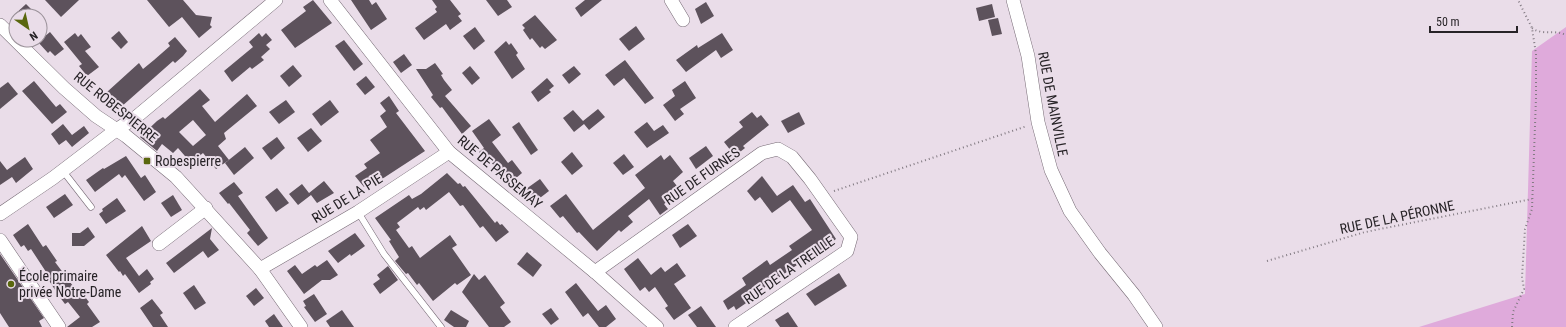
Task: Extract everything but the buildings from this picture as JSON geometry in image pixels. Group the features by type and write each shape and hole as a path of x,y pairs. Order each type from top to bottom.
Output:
{"street":[{"path":"0,214 63,171 116,130 135,118 276,0"},
{"name":"RUE DE PASSEMAY","path":"330,0 449,152 595,272 657,327"},
{"path":"671,0 683,20"},
{"name":"RUE DE MAINVILLE","path":"1013,0 1028,56 1038,122 1051,170 1070,211 1100,253 1134,295 1156,327"},
{"name":"RUE ROBESPIERRE","path":"0,24 64,88 96,116 176,177 206,208 260,269 301,327"},
{"name":"RUE DE FURNES","path":"595,272 762,153 778,149 792,157 821,195"},
{"name":"RUE DE LA PIE","path":"260,269 358,212 449,152"},
{"name":"RUE DE LA TREILLE","path":"735,327 847,250 851,237 821,195"},
{"path":"159,244 206,208"},
{"path":"0,240 59,327"}],"lane":[{"path":"63,171 91,207"},
{"path":"358,212 384,254 440,327"}],"path":[{"path":"1512,327 1513,312 1524,289 1522,277 1525,229 1532,209 1537,73 1532,28 1518,0"},
{"path":"1532,28 1537,32 1558,31 1566,35"},
{"path":"821,195 1038,122"},
{"name":"RUE DE LA PÉRONNE","path":"1267,261 1365,232 1532,199"}],"shaded area":[{"path":"1566,27 1566,327 1419,327 1525,294 1532,51"}],"place":[{"name":"Robespierre","path":"147,161"},
{"name":"École primaire privée Notre-Dame","path":"11,284"}]}
